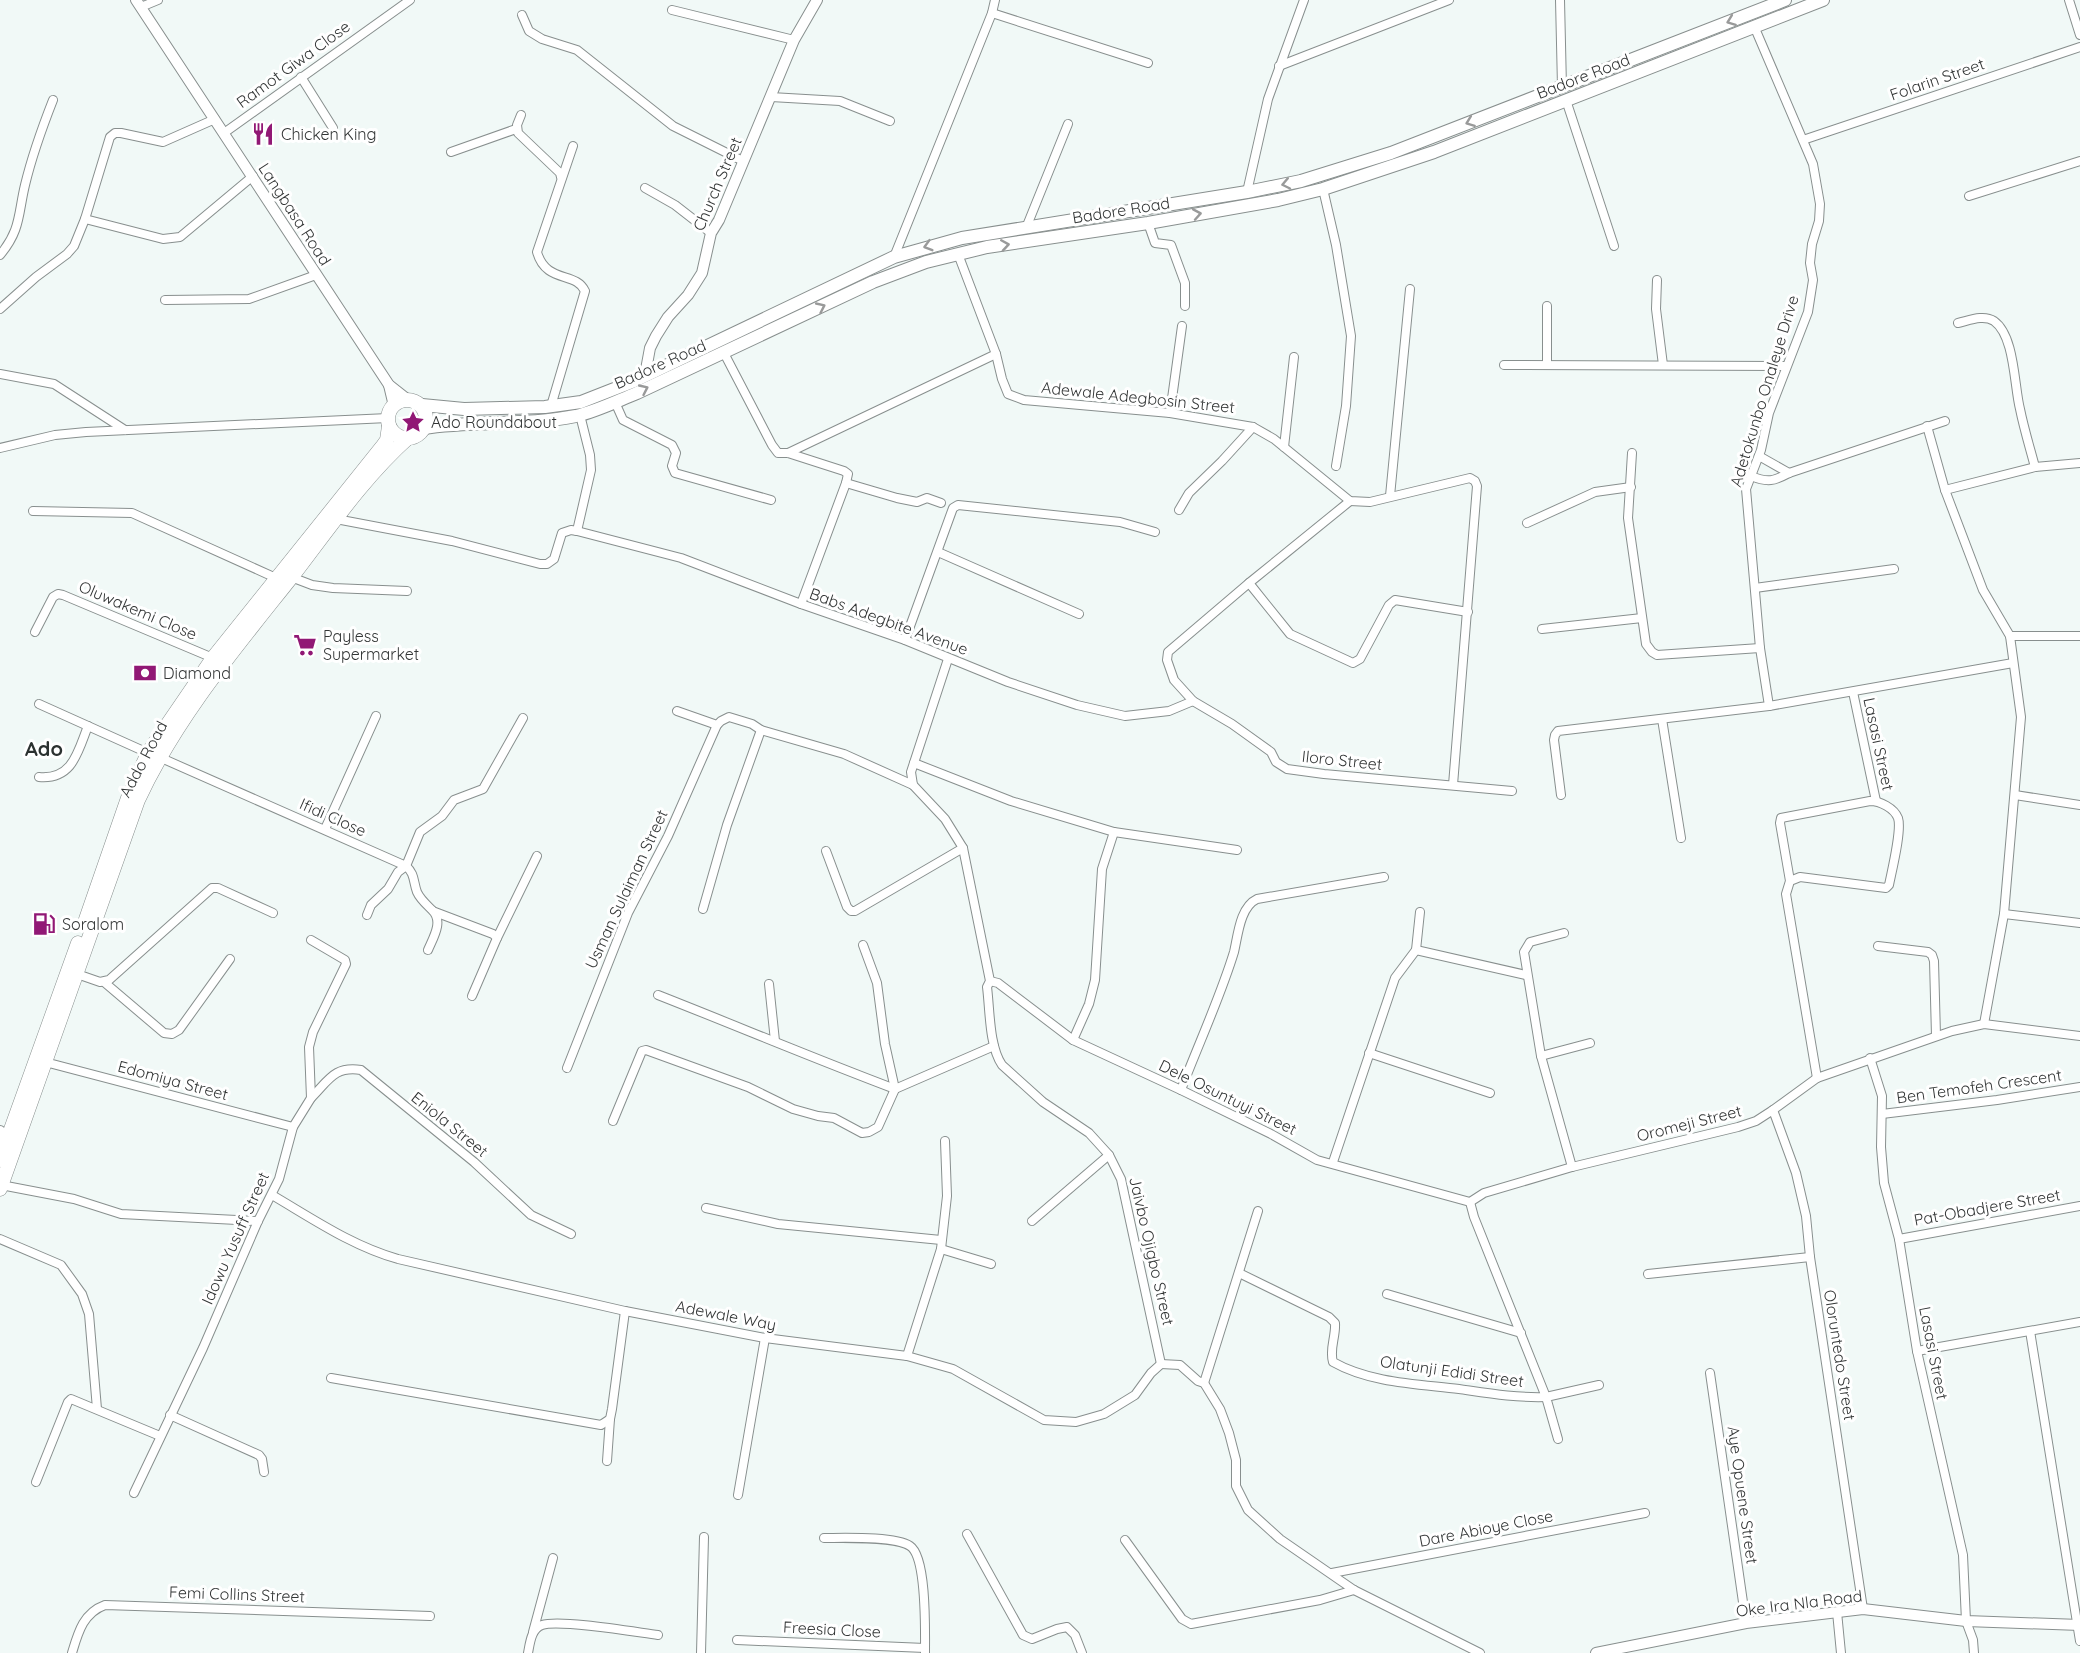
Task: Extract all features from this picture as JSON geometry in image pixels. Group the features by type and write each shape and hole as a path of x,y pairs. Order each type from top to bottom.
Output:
{"main road":[{"name":"Badore Road","path":"422,405 464,410 551,406 580,402 645,375 894,257 944,242 1247,192 1301,181 1360,164 1785,0"},
{"name":"Badore Road","path":"423,428 463,423 544,420 580,415 615,402 873,282 926,262 987,247 1148,223 1323,189 1394,166 1823,0"},
{"path":"1493,113 1497,127"},
{"path":"408,400 422,405 426,419 418,434 409,437 396,434 390,417 400,401 408,400"},
{"name":"Addo Road","path":"0,1158 128,798 213,658 387,440 390,417"},
{"name":"Addo Road","path":"1,1187 154,755 336,519 394,451 409,437"}],"street":[{"path":"138,4 158,0"},
{"name":"Ramot Giwa Close","path":"224,133 410,0"},
{"name":"Church Street","path":"645,375 650,348 656,336 668,316 688,295 702,273 711,233 719,220 794,40 817,0"},
{"path":"894,257 992,14 995,0"},
{"path":"1247,192 1268,99 1304,0"},
{"path":"1279,66 1429,3 1449,0"},
{"path":"1560,0 1562,87"},
{"path":"2069,0 2080,35"},
{"name":"Langbasa Road","path":"138,4 389,385"},
{"path":"672,10 794,40"},
{"path":"992,14 1148,63"},
{"path":"522,15 529,31 542,39 577,50 673,126 743,161"},
{"name":"Adetokunbo Onaleye Drive","path":"1754,26 1813,164 1820,204 1819,221 1812,244 1810,263 1812,280 1808,312 1769,413 1759,456 1746,489 1760,648 1769,706"},
{"name":"Folarin Street","path":"1803,140 2080,47"},
{"path":"301,77 333,128"},
{"path":"771,97 840,100 890,121"},
{"path":"0,255 16,232 33,158 53,100"},
{"path":"1566,100 1614,246"},
{"path":"521,115 516,129 518,134 560,172 561,177"},
{"path":"0,309 74,246 86,219 110,136 115,133 163,142 215,119"},
{"path":"1026,228 1068,124"},
{"path":"451,152 516,129"},
{"path":"551,406 585,291 579,284 548,271 540,263 537,252 573,146"},
{"path":"1970,196 2080,161"},
{"path":"86,219 163,238 180,237 253,176"},
{"path":"645,188 675,205 711,233"},
{"path":"1323,189 1336,245 1351,336 1346,406 1336,466"},
{"path":"1148,223 1155,243 1171,245 1185,283 1185,306"},
{"name":"Adewale Adegbosin Street","path":"958,254 996,354 1008,394 1024,400 1170,413 1253,427 1284,447 1350,501"},
{"path":"165,300 249,299 316,275"},
{"path":"1657,280 1656,309 1663,365"},
{"path":"1390,496 1410,289"},
{"path":"1547,306 1547,364"},
{"path":"1958,324 1982,318 1994,321 2003,334 2011,351 2019,407 2036,467"},
{"path":"1170,413 1182,326"},
{"path":"724,352 772,446 778,453 788,453 848,474 801,604"},
{"path":"788,453 996,354"},
{"path":"1284,447 1294,357"},
{"path":"1503,365 1786,366"},
{"path":"0,374 54,384 126,430"},
{"path":"389,385 408,400"},
{"path":"0,448 55,435 390,417 389,385"},
{"path":"615,402 623,420 672,446 676,453 672,466 675,473 771,500"},
{"path":"336,519 452,541 547,564 554,559 562,533 577,531 591,470 580,415"},
{"path":"1751,476 1765,481 1778,479 1789,473 1945,421"},
{"path":"1927,426 1945,490 1983,590 2010,636 2021,717 2004,914 1984,1024"},
{"path":"1179,510 1189,493 1253,427"},
{"path":"1632,453 1628,519 1646,644 1657,655 1760,648"},
{"path":"1759,456 1789,473"},
{"path":"1945,490 2036,467 2080,463"},
{"path":"1192,701 1174,680 1167,660 1168,652 1350,501 1370,502 1470,478 1477,486 1453,785"},
{"path":"846,483 897,498 917,502 927,498 941,503"},
{"path":"1527,523 1595,492 1631,487"},
{"path":"905,640 953,508 958,505 1120,522 1155,532"},
{"path":"33,511 132,513 276,578"},
{"name":"Babs Adegbite Avenue","path":"577,531 681,558 801,604 905,640 1008,682 1077,705 1125,716 1169,711 1192,701"},
{"path":"938,552 1078,614"},
{"path":"1755,588 1894,569"},
{"path":"291,577 312,585 333,588 407,591"},
{"path":"1249,583 1290,634 1353,663 1360,659 1389,605 1395,600 1468,612"},
{"name":"Oluwakemi Close","path":"35,632 53,597 58,594 213,658"},
{"path":"1542,629 1642,618"},
{"path":"2010,636 2080,636"},
{"path":"913,785 911,772 948,659"},
{"path":"1561,795 1554,740 1558,731 1769,706 2013,663"},
{"name":"Lasasi Street","path":"1790,881 1800,877 1881,888 1889,885 1897,840 1898,818 1891,809 1876,801 1853,692"},
{"name":"Iloro Street","path":"1192,701 1232,724 1270,752 1276,762 1287,769 1512,791"},
{"name":"Ifidi Close","path":"39,704 406,866"},
{"path":"677,711 717,725 729,717 752,724 761,730 844,754 913,785"},
{"path":"325,829 376,716"},
{"path":"367,915 371,905 388,889 398,872 406,866 420,832 437,820 454,800 483,789 523,718"},
{"path":"1662,719 1681,838"},
{"name":"Usman Sulaiman Street","path":"567,1068 628,913 668,836 717,725"},
{"path":"39,777 49,778 68,769 88,726"},
{"path":"704,909 727,825 761,730"},
{"path":"914,763 1011,801 1114,832 1237,850"},
{"name":"Jaivbo Ojigbo Street","path":"913,785 945,819 963,848 990,981 987,987 997,1058 1043,1102 1089,1133 1109,1155 1121,1179 1161,1364"},
{"path":"2015,795 2080,805"},
{"path":"1817,1077 1786,894 1790,881 1781,818 1785,815 1876,801"},
{"path":"1073,1040 1089,1004 1095,980 1102,869 1114,832"},
{"path":"826,851 847,907 855,911 963,848"},
{"path":"472,996 537,856"},
{"path":"406,866 414,877 417,892 426,905 435,912 497,938"},
{"path":"1181,1090 1233,955 1246,909 1251,902 1257,899 1384,877"},
{"path":"104,982 212,888 218,888 273,913"},
{"path":"428,950 437,929 438,920 435,912"},
{"path":"1333,1162 1395,978 1416,950 1420,912"},
{"path":"2004,914 2080,923"},
{"path":"1564,933 1530,942 1524,952 1541,1056 1572,1167"},
{"path":"311,940 345,960 346,963 313,1032 309,1047 312,1098"},
{"path":"613,1121 642,1051 646,1050 748,1087 793,1108 818,1116 834,1118 862,1133 878,1127 895,1089 885,1044 877,983 863,945"},
{"path":"1878,946 1928,952 1932,955 1936,1036"},
{"path":"1416,950 1526,975"},
{"path":"77,974 104,982 164,1033 172,1034 179,1030 230,959"},
{"name":"Dele Osuntuyi Street","path":"990,981 998,983 1073,1040 1271,1134 1317,1160 1333,1162 1470,1202"},
{"path":"769,984 775,1041"},
{"path":"658,995 775,1041 798,1053 895,1089 994,1046"},
{"name":"Oromeji Street","path":"1470,1202 1484,1193 1572,1167 1756,1121 1817,1077 1936,1036 1984,1024 2080,1036"},
{"path":"1541,1056 1590,1043"},
{"path":"1369,1053 1490,1093"},
{"name":"Lasasi Street","path":"1870,1058 1881,1092 1881,1147 1884,1183 1899,1239 1917,1351 1963,1555 1966,1621 1973,1640 1974,1653"},
{"name":"Edomiya Street","path":"45,1062 293,1127"},
{"name":"Eniola Street","path":"312,1098 339,1070 350,1068 361,1070 474,1162 531,1215 571,1234"},
{"name":"Ben Temofeh Crescent","path":"1882,1114 2080,1087"},
{"name":"Idowu Yusuff Street","path":"134,1493 203,1348 258,1221 279,1179 293,1127 312,1098"},
{"name":"Oloruntedo Street","path":"1773,1110 1796,1173 1806,1216 1810,1257 1863,1609"},
{"path":"0,1131 0,1158"},
{"path":"907,1356 941,1244 947,1196 945,1141"},
{"path":"1032,1221 1109,1155"},
{"path":"1,1187 74,1199 121,1214 258,1221"},
{"name":"Adewale Way","path":"272,1195 352,1242 398,1260 625,1311 765,1338 907,1356 953,1369 1044,1420 1076,1422 1104,1414 1135,1395 1151,1373 1161,1364"},
{"name":"Olatunji Edidi Street","path":"1239,1274 1329,1317 1335,1323 1336,1333 1330,1353 1333,1362 1342,1367 1396,1381 1522,1397 1546,1397 1473,1217 1470,1202"},
{"name":"Pat-Obadjere Street","path":"1899,1239 2080,1206"},
{"path":"706,1208 778,1224 941,1244 991,1264"},
{"path":"1203,1383 1258,1211"},
{"path":"0,1239 61,1265 79,1289 89,1314 98,1409"},
{"path":"1648,1274 1810,1257"},
{"path":"1387,1293 1521,1333"},
{"path":"607,1461 610,1419 625,1311"},
{"path":"1917,1351 2080,1322"},
{"path":"2030,1331 2080,1641"},
{"path":"738,1495 765,1338"},
{"path":"1161,1364 1180,1365 1203,1383 1220,1409 1229,1433 1236,1460 1236,1486 1248,1510 1280,1539 1354,1590 1480,1653"},
{"name":"Aye Opuene Street","path":"1710,1372 1746,1623"},
{"path":"332,1378 601,1425 610,1419"},
{"path":"1558,1439 1546,1397 1599,1385"},
{"path":"36,1482 71,1399 160,1436"},
{"path":"170,1415 259,1455 264,1472"},
{"name":"Dare Abioye Close","path":"1332,1573 1645,1513"},
{"path":"967,1534 1023,1635 1032,1639 1067,1627 1075,1635 1082,1653"},
{"path":"701,1653 704,1537"},
{"path":"824,1538 897,1540 915,1550 923,1576 925,1651"},
{"path":"1125,1540 1182,1619 1191,1624 1320,1600 1354,1590"},
{"path":"528,1653 553,1558"},
{"name":"Femi Collins Street","path":"72,1653 80,1627 94,1609 105,1605 430,1616"},
{"name":"Oke Ira Nla Road","path":"1596,1653 1746,1623 1863,1609 1966,1621 2079,1625"},
{"path":"1837,1612 1841,1653"},
{"path":"533,1632 541,1625 558,1623 658,1635"},
{"name":"Freesia Close","path":"737,1640 925,1651"}],"place":[{"name":"Chicken King","path":"263,134"},
{"name":"Ado Roundabout","path":"413,422"},
{"name":"Payless Supermarket","path":"305,645"},
{"name":"Diamond","path":"145,673"},
{"name":"Soralom","path":"44,924"}],"district":[{"name":"Ado","path":"44,748"}]}
